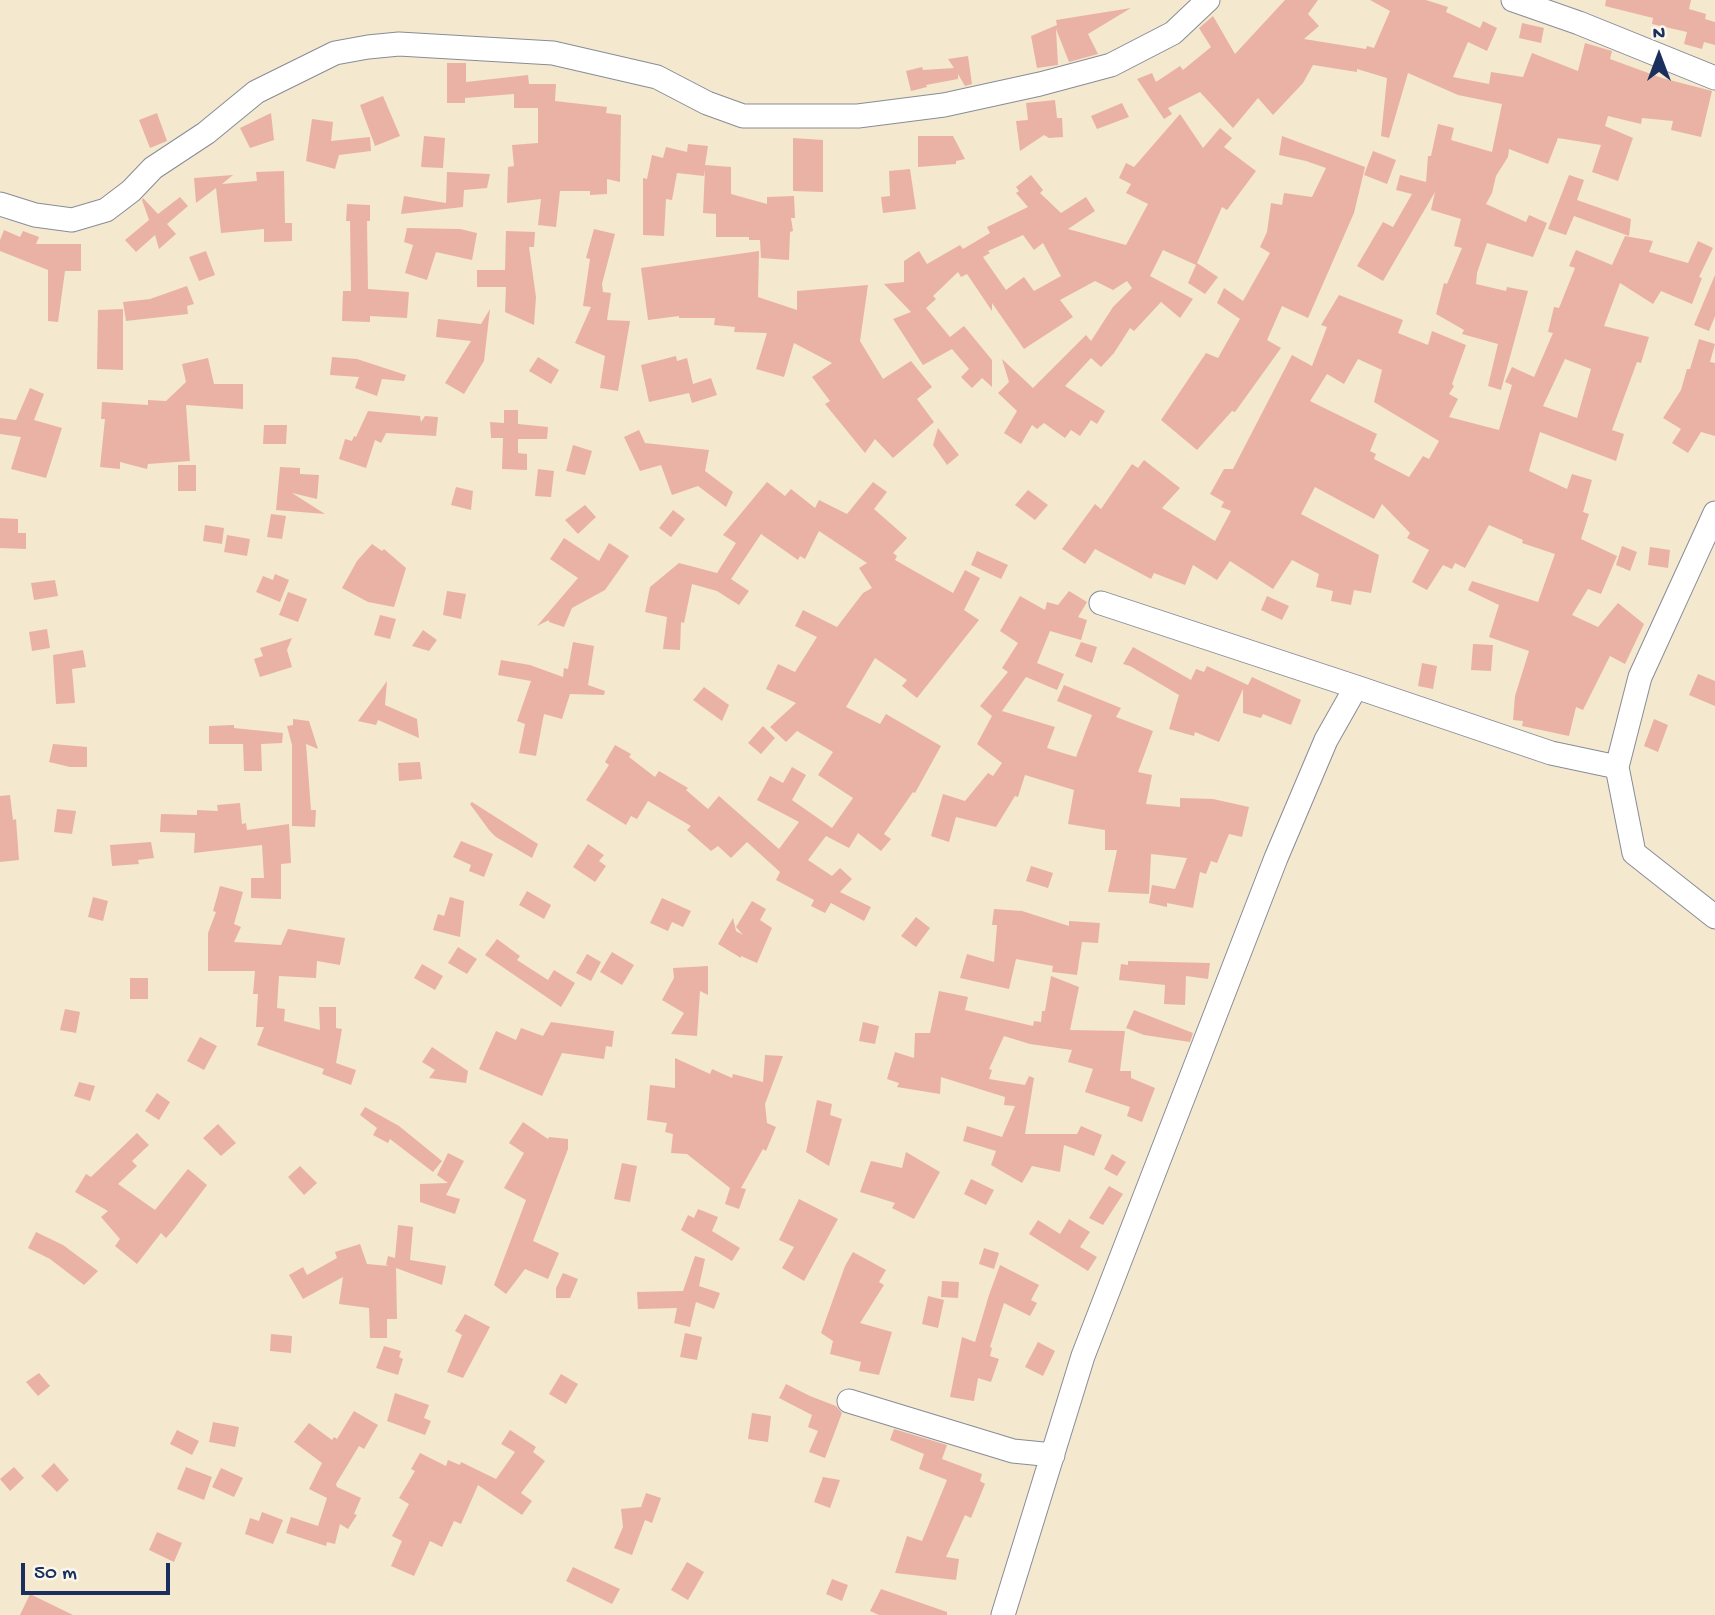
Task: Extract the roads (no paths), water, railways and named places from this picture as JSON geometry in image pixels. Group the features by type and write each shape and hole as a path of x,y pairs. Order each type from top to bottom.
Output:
{"street":[{"path":"0,204 35,215 72,220 106,210 131,191 153,168 206,133 256,92 335,53 368,47 399,44 553,53 657,77 707,103 743,116 858,116 944,106 1040,85 1111,65 1173,33 1208,0"},
{"path":"1513,0 1579,23 1715,78"},
{"path":"1714,521 1640,677 1617,767 1634,853 1715,918"},
{"path":"1101,603 1551,753 1617,767"},
{"path":"1003,1615 1083,1356 1236,960 1326,740 1356,687"},
{"path":"849,1401 1013,1451 1052,1455"}]}
